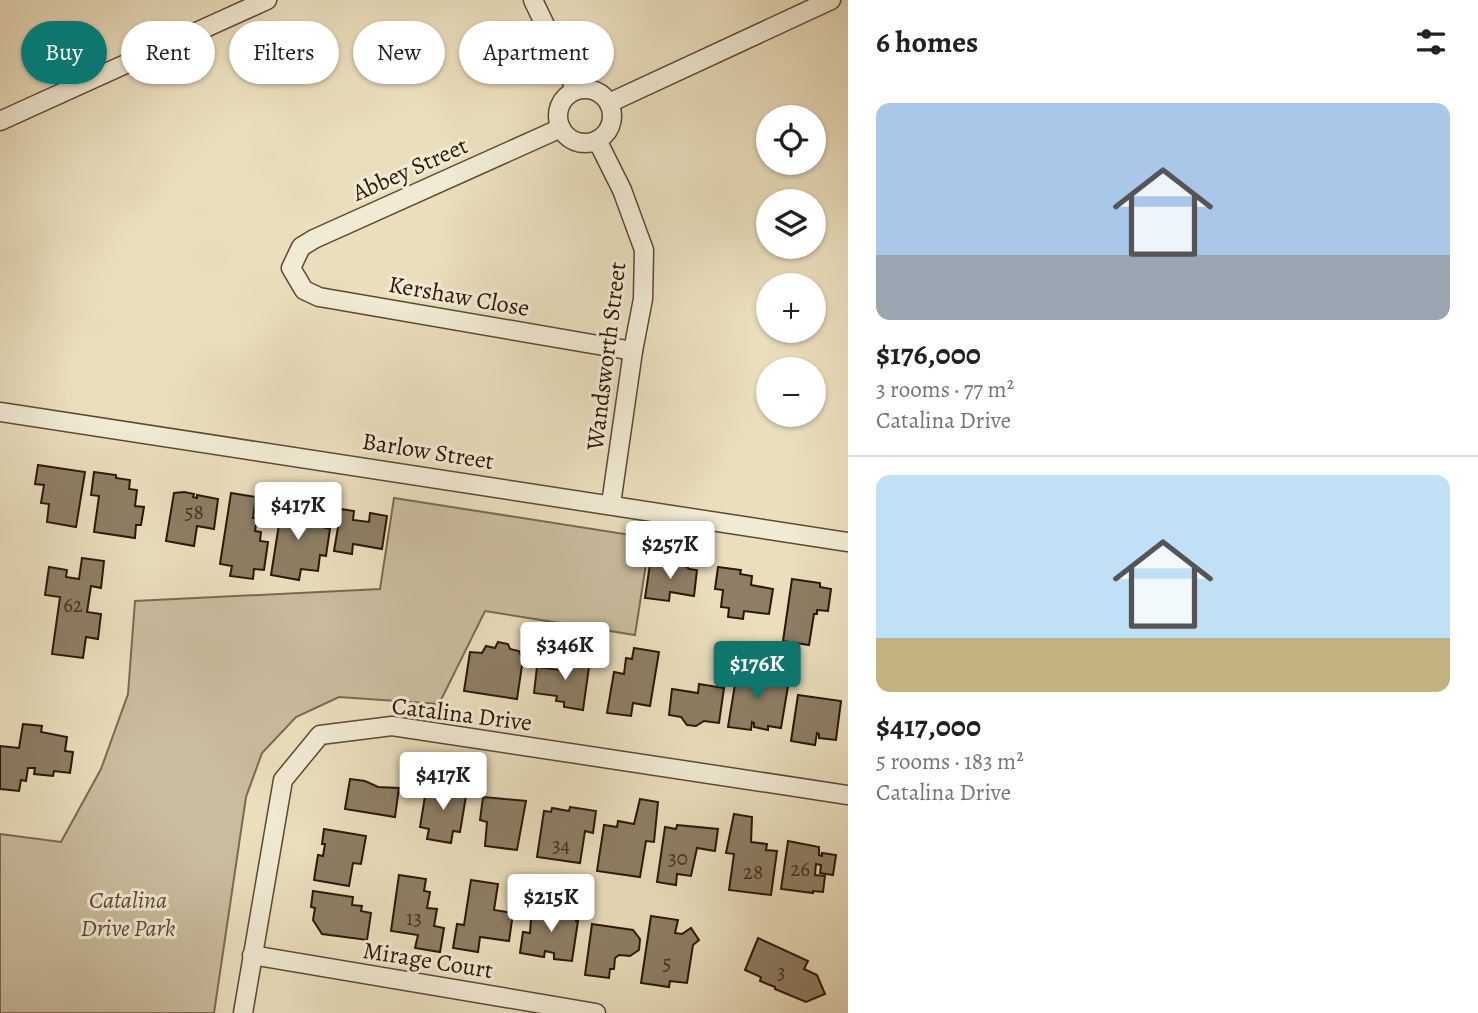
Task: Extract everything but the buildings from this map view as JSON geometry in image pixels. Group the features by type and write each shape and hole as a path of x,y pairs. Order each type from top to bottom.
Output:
{"street":[{"path":"0,121 267,0"},
{"path":"533,0 576,90"},
{"path":"609,103 831,0"},
{"path":"576,90 595,91 603,95 609,103 612,120 604,135 589,143 572,140 561,128 558,110 568,94 576,90"},
{"name":"Abbey Street","path":"291,268 301,247 314,239 561,128"},
{"name":"Wandsworth Street","path":"597,140 622,190 644,250 643,299 632,351 611,504"},
{"name":"Kershaw Close","path":"291,268 304,290 319,297 632,351"},
{"name":"Barlow Street","path":"0,412 848,542"},
{"name":"Catalina Drive","path":"243,1013 283,779 320,735 392,726 848,795"},
{"name":"Mirage Court","path":"252,956 596,1013"}],"green space":[{"name":"Catalina Drive Park","path":"394,498 650,538 635,635 485,611 439,704 339,697 296,717 262,753 246,797 214,1013 0,1013 0,834 61,842 101,769 128,694 135,601 380,589"}]}
